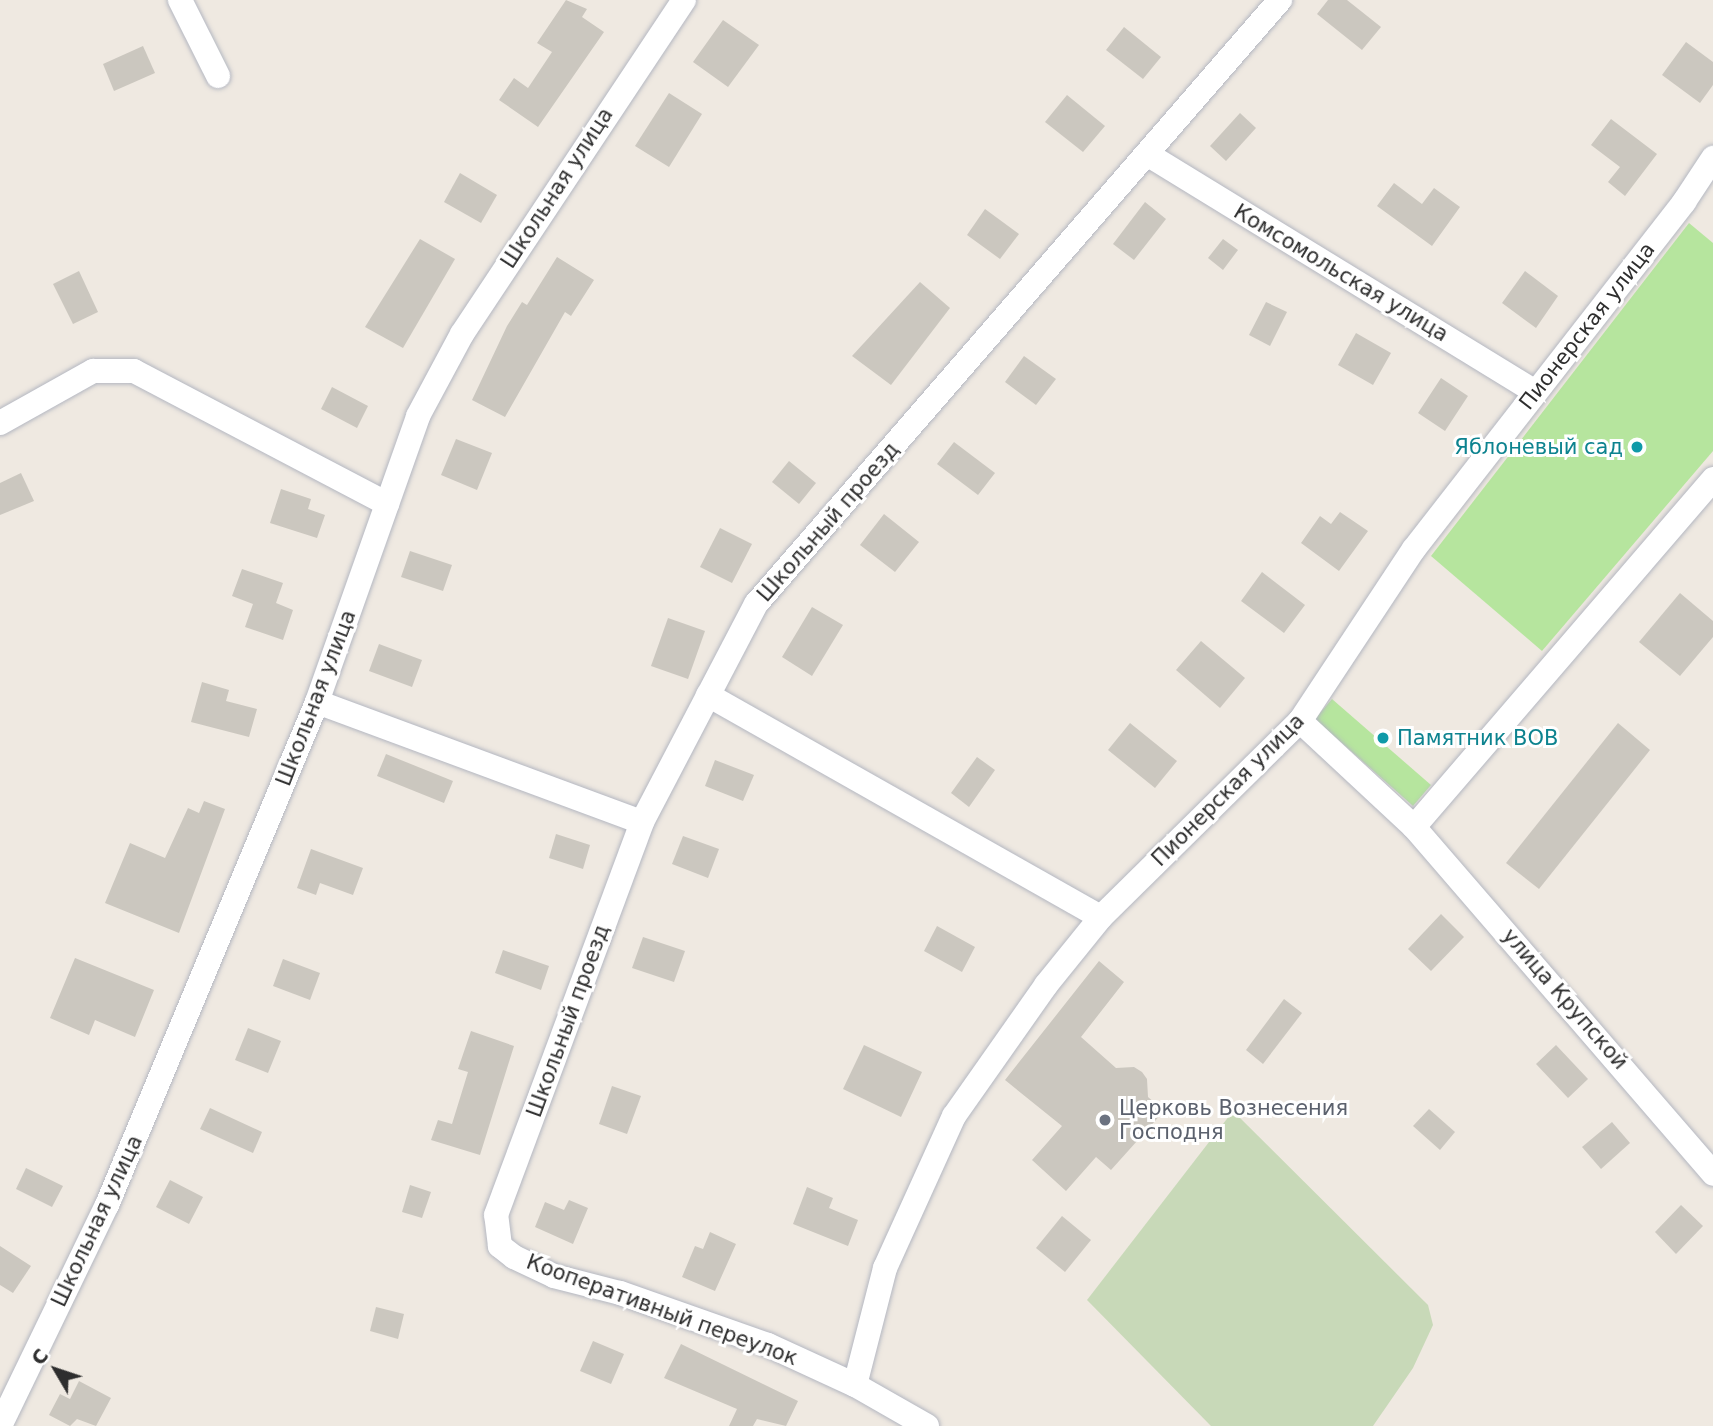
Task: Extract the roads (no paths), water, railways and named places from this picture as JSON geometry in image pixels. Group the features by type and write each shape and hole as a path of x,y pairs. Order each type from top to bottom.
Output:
{"street":[{"path":"180,0 218,76"},
{"name":"Школьная улица","path":"0,1426 107,1205 317,702 418,416 462,334 684,0"},
{"name":"Школьный проезд","path":"496,1215 642,822 756,604 1280,0"},
{"name":"Комсомольская улица","path":"1147,154 1535,392"},
{"name":"Пионерская улица","path":"856,1385 885,1268 954,1116 1046,985 1101,917 1300,721 1414,549 1713,158"},
{"path":"0,423 93,371 134,371 387,504"},
{"path":"1414,827 1713,480"},
{"path":"708,695 1101,917"},
{"path":"317,702 642,822"},
{"name":"улица Крупской","path":"1300,721 1414,827 1713,1174"},
{"name":"Кооперативный переулок","path":"496,1215 500,1246 544,1271 768,1345 856,1385 927,1426"}],"place":[{"name":"Яблоневый сад","path":"1637,447"},
{"name":"Памятник ВОВ","path":"1383,738"},
{"name":"Церковь Вознесения Господня","path":"1105,1120"}]}
